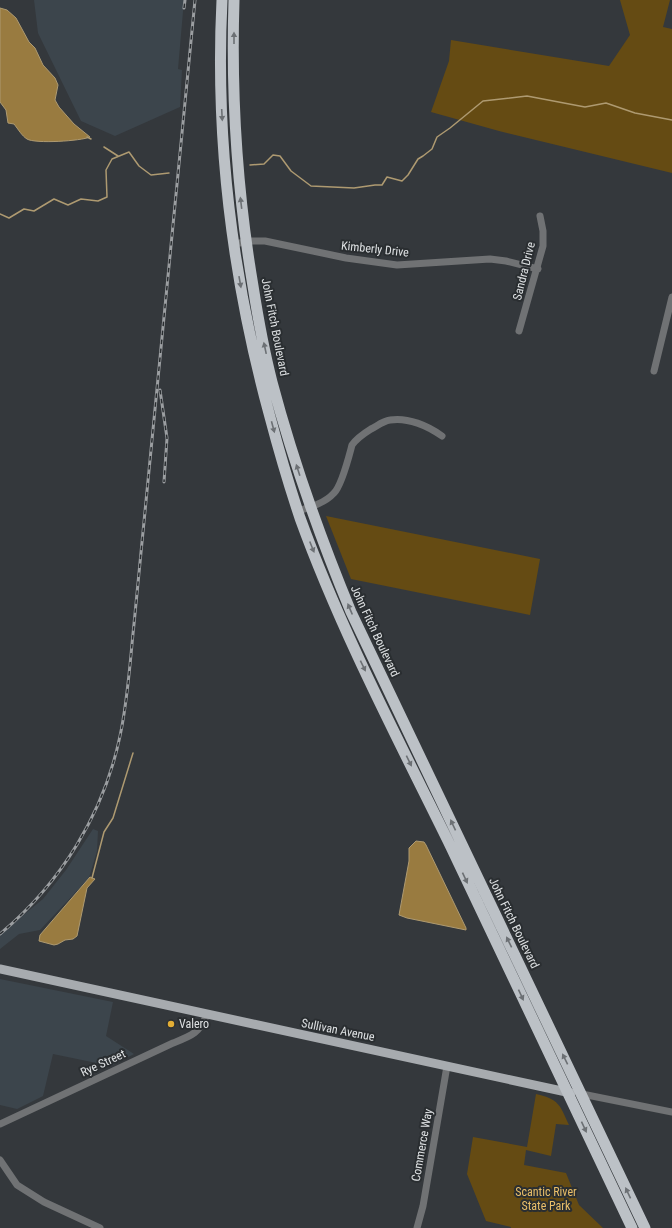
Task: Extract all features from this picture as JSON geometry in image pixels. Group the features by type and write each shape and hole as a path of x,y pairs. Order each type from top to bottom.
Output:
{"highway":[{"name":"John Fitch Boulevard","path":"222,0 221,76 226,173 234,244 246,315 262,389 298,511 354,648 632,1228"},
{"name":"John Fitch Boulevard","path":"234,0 234,76 237,166 246,242 258,313 274,386 310,507 351,612 645,1228"},
{"path":"221,76 234,76"},
{"path":"246,315 258,313"},
{"path":"262,389 274,386"},
{"path":"392,726 403,721"}],"main road":[{"name":"Sullivan Avenue","path":"0,969 582,1094"}],"street":[{"name":"Sandra Drive","path":"519,331 538,269 543,246 543,231 540,216"},
{"name":"Kimberly Drive","path":"234,244 265,241 346,258 397,265 490,259 506,261 538,269"},
{"path":"654,371 669,318 672,297"},
{"path":"298,511 327,499 335,492 355,440 383,422 398,420 410,422 430,428 442,436"},
{"name":"Rye Street","path":"0,1124 191,1036 199,1031 208,1014"},
{"name":"Commerce Way","path":"417,1228 423,1206 447,1066"},
{"name":"Sullivan Avenue","path":"582,1094 672,1112"},
{"path":"0,1160 17,1185 44,1202 100,1228"}],"shaded area":[{"path":"34,0 184,0 178,69 182,70 180,107 115,136 81,121 38,33"},
{"path":"0,8 7,10 16,18 29,42 35,48 43,65 55,78 58,85 55,100 59,107 74,124 90,137 77,140 32,141 23,136 14,124 8,123 6,110 0,102"},
{"path":"93,829 98,831 97,851 89,878 40,930 19,934 0,949 0,934 43,899 66,870"},
{"path":"416,841 424,842 426,845 466,930 399,915 409,861 409,848"},
{"path":"90,877 95,879 87,888 77,936 73,939 65,940 54,945 39,941 40,935"},
{"path":"0,979 113,1002 106,1036 134,1054 111,1066 53,1054 43,1096 17,1109 0,1105"}],"green space":[{"path":"620,0 670,0 663,27 672,29 672,173 499,131 431,112 449,61 451,40 609,66 630,35"},
{"path":"326,516 540,559 530,615 351,579"},
{"name":"Scantic River State Park","path":"536,1094 550,1098 558,1104 569,1125 556,1124 551,1156 526,1150 524,1165 566,1173 579,1205 603,1228 511,1228 486,1221 467,1174 473,1137 527,1147"}],"waterway":[{"path":"250,165 264,164 273,155 280,156 291,171 311,186 354,188 382,185 387,177 402,181 408,175 418,159 432,149 437,137 483,101 527,96 585,107 606,103 635,113 672,120"},
{"path":"87,137 91,139"},
{"path":"104,147 118,156"},
{"path":"0,214 9,218 24,209 34,211 54,199 68,205 81,199 98,201 107,197 106,170 112,159 129,152 139,166 151,175 169,173"},
{"path":"92,878 104,832 113,818 133,753"}],"railway":[{"path":"184,8 185,0"},
{"path":"0,934 22,914 42,892 61,869 77,845 103,792 113,765 120,736 128,680 195,0"},
{"path":"160,390 167,438 164,482"}],"place":[{"name":"Valero","path":"171,1024"}]}
